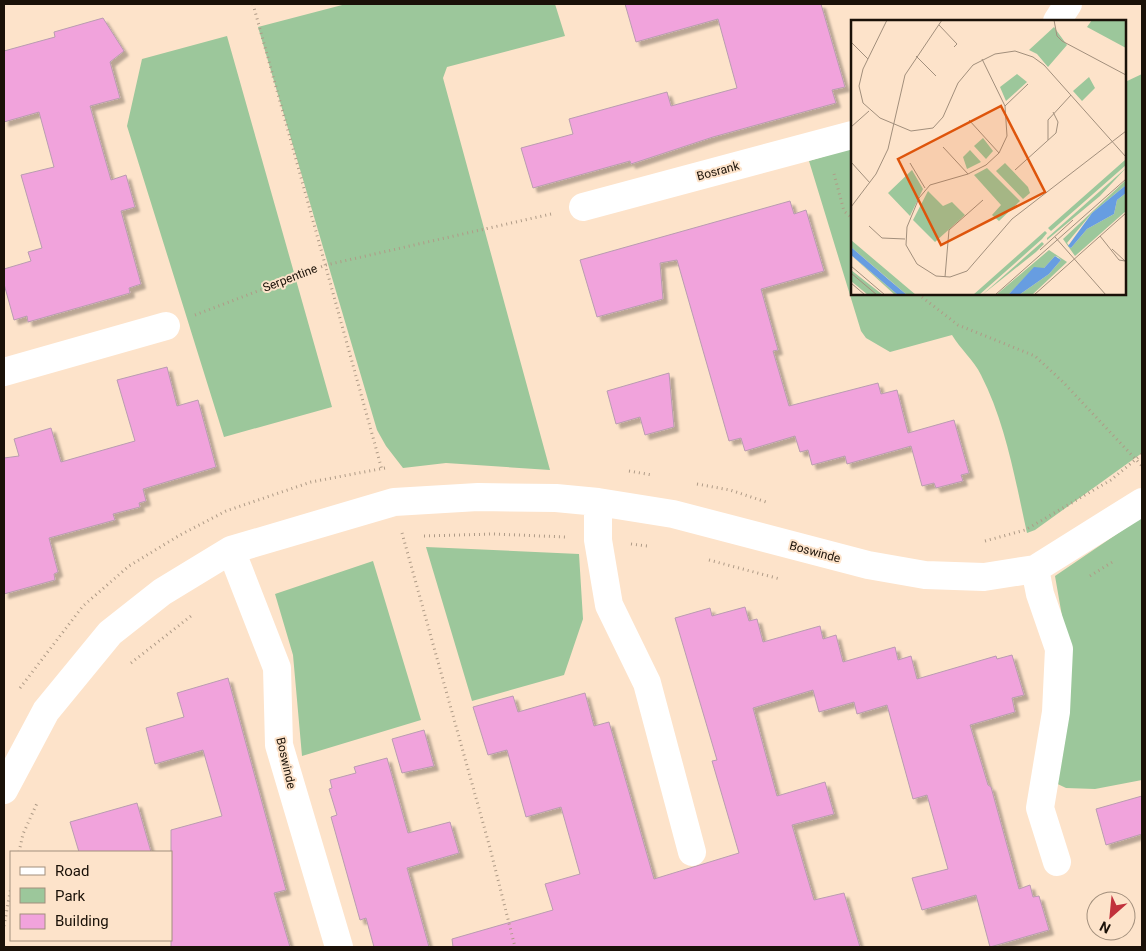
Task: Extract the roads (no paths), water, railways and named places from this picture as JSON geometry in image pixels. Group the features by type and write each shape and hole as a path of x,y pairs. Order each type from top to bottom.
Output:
{"street":[{"path":"1058,20 1068,4"},
{"name":"Bosrank","path":"583,207 851,135"},
{"path":"4,372 166,326"},
{"name":"Boswinde","path":"4,790 46,711 110,633 162,592 231,550 394,502 478,497 556,498 598,502 673,514 868,566 926,575 984,577 1035,569 1142,502"},
{"path":"598,502 598,540 609,605 646,683 692,852"},
{"name":"Boswinde","path":"231,550 276,668 279,745 338,947"},
{"path":"1035,569 1040,594 1059,649 1056,712 1040,808 1057,862"}]}
